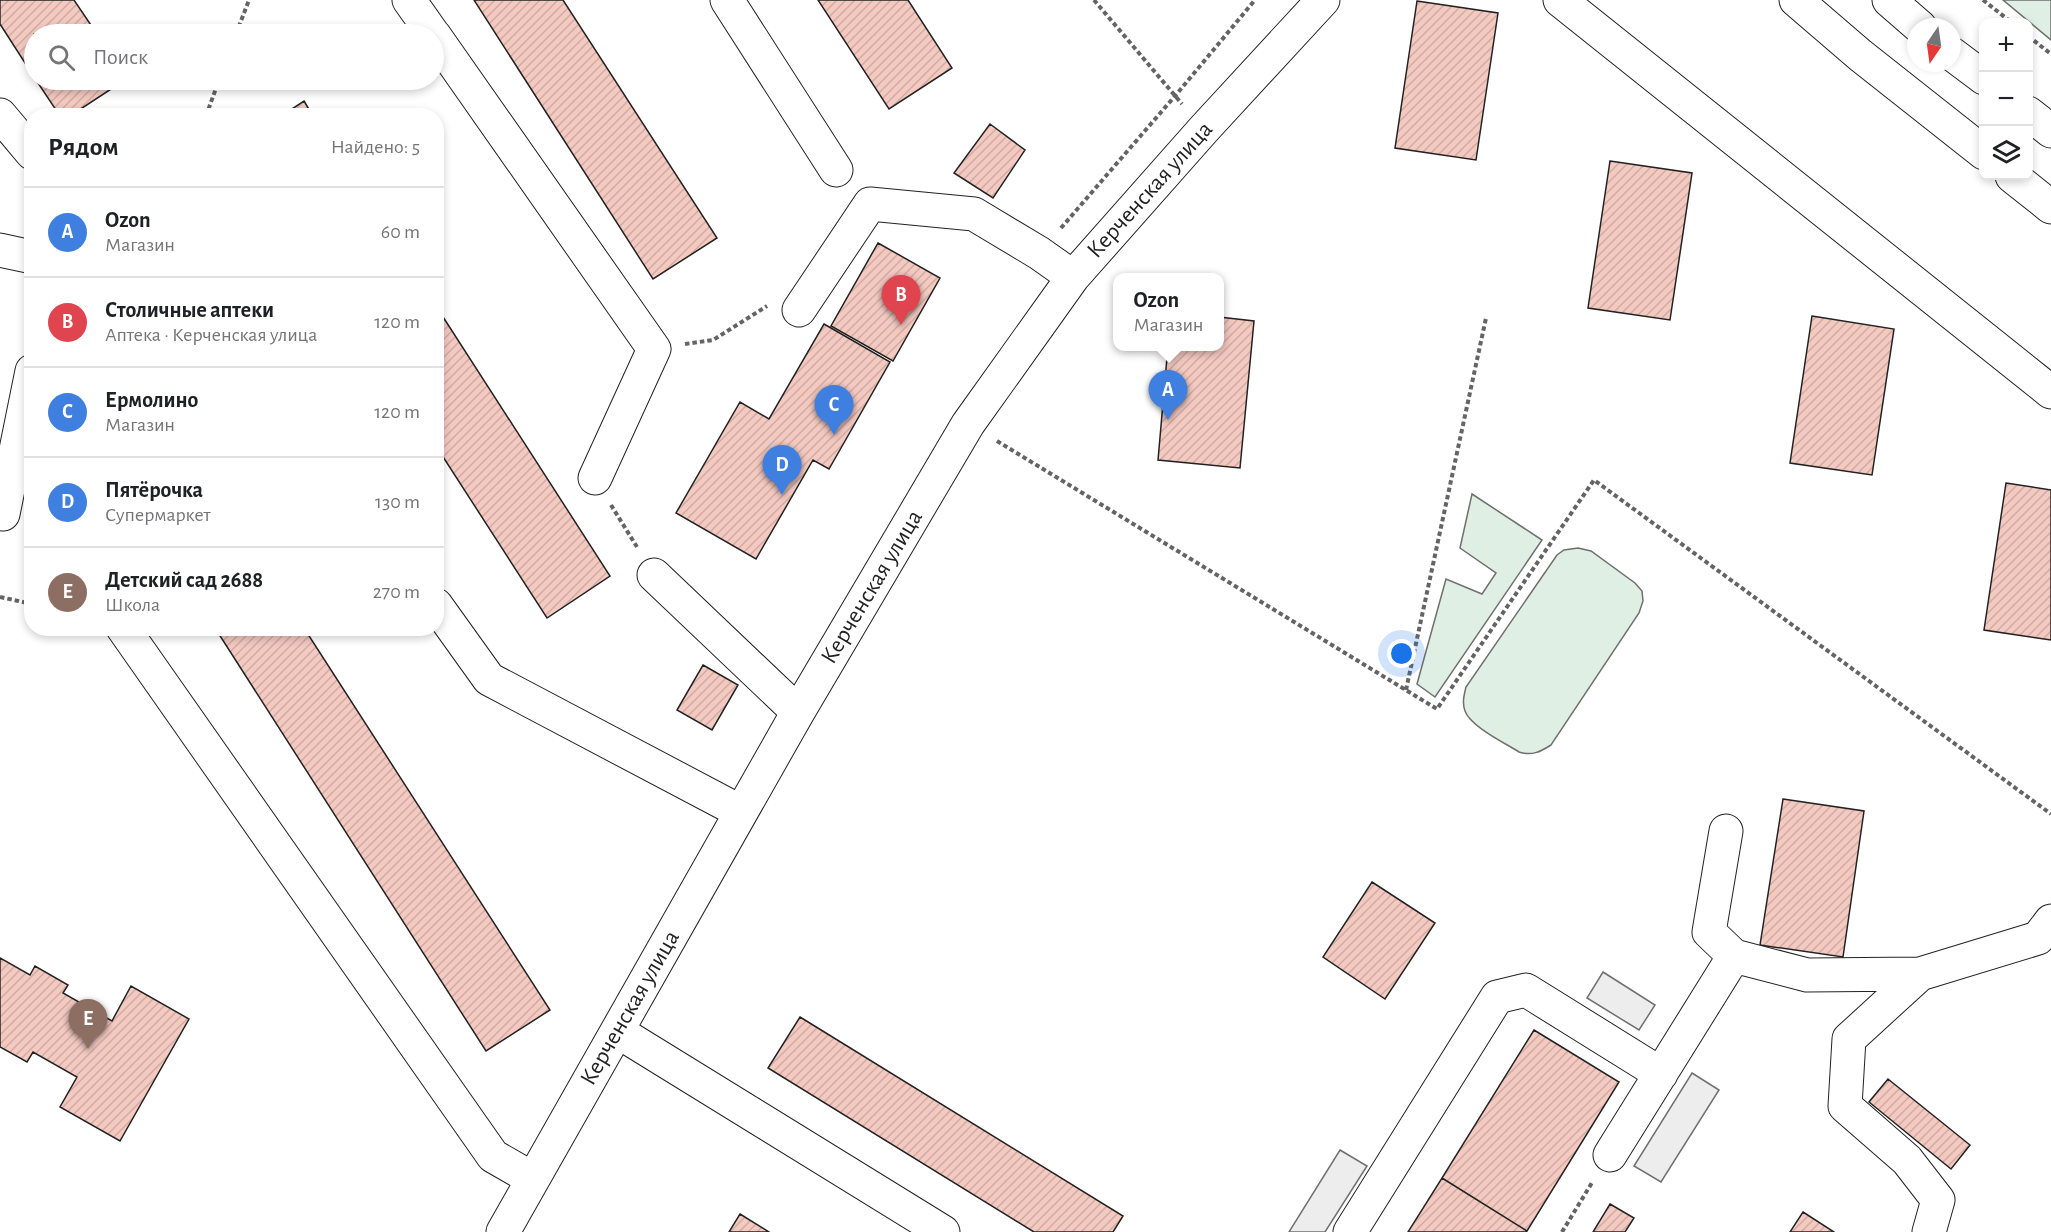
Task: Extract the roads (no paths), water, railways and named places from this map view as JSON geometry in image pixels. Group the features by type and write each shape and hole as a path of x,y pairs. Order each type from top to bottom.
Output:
{"street":[{"path":"409,0 425,24"},
{"path":"727,0 836,170"},
{"name":"Керченская улица","path":"503,1232 798,712 968,424 1073,277 1204,129 1323,0"},
{"path":"1560,0 2051,392"},
{"path":"1796,0 1860,55 1979,150"},
{"path":"1889,0 1910,18"},
{"path":"444,51 654,349 595,478"},
{"path":"1961,61 1979,75"},
{"path":"0,115 24,144"},
{"path":"2033,117 2051,131"},
{"path":"2017,180 2051,207"},
{"path":"784,307 870,204 974,214 1039,253 1073,277"},
{"path":"0,250 24,255"},
{"path":"1,519 24,409"},
{"path":"654,575 798,712"},
{"path":"444,616 489,679 741,812"},
{"path":"129,636 494,1156 533,1179"},
{"path":"1726,831 1709,932 1734,956 1807,975 1920,974 2038,938 2051,921"},
{"path":"1610,1155 1734,956"},
{"path":"1920,974 1848,1039 1845,1106 1907,1160 1938,1200 1929,1232"},
{"path":"1350,1232 1497,997 1526,990 1660,1074"},
{"path":"617,1031 943,1232"}],"place":[{"name":"Столичные аптеки","path":"901,325"},
{"name":"Ozon","path":"1168,420"},
{"name":"Ермолино","path":"834,435"},
{"name":"Пятёрочка","path":"782,495"},
{"name":"Детский сад 2688","path":"88,1049"}]}
